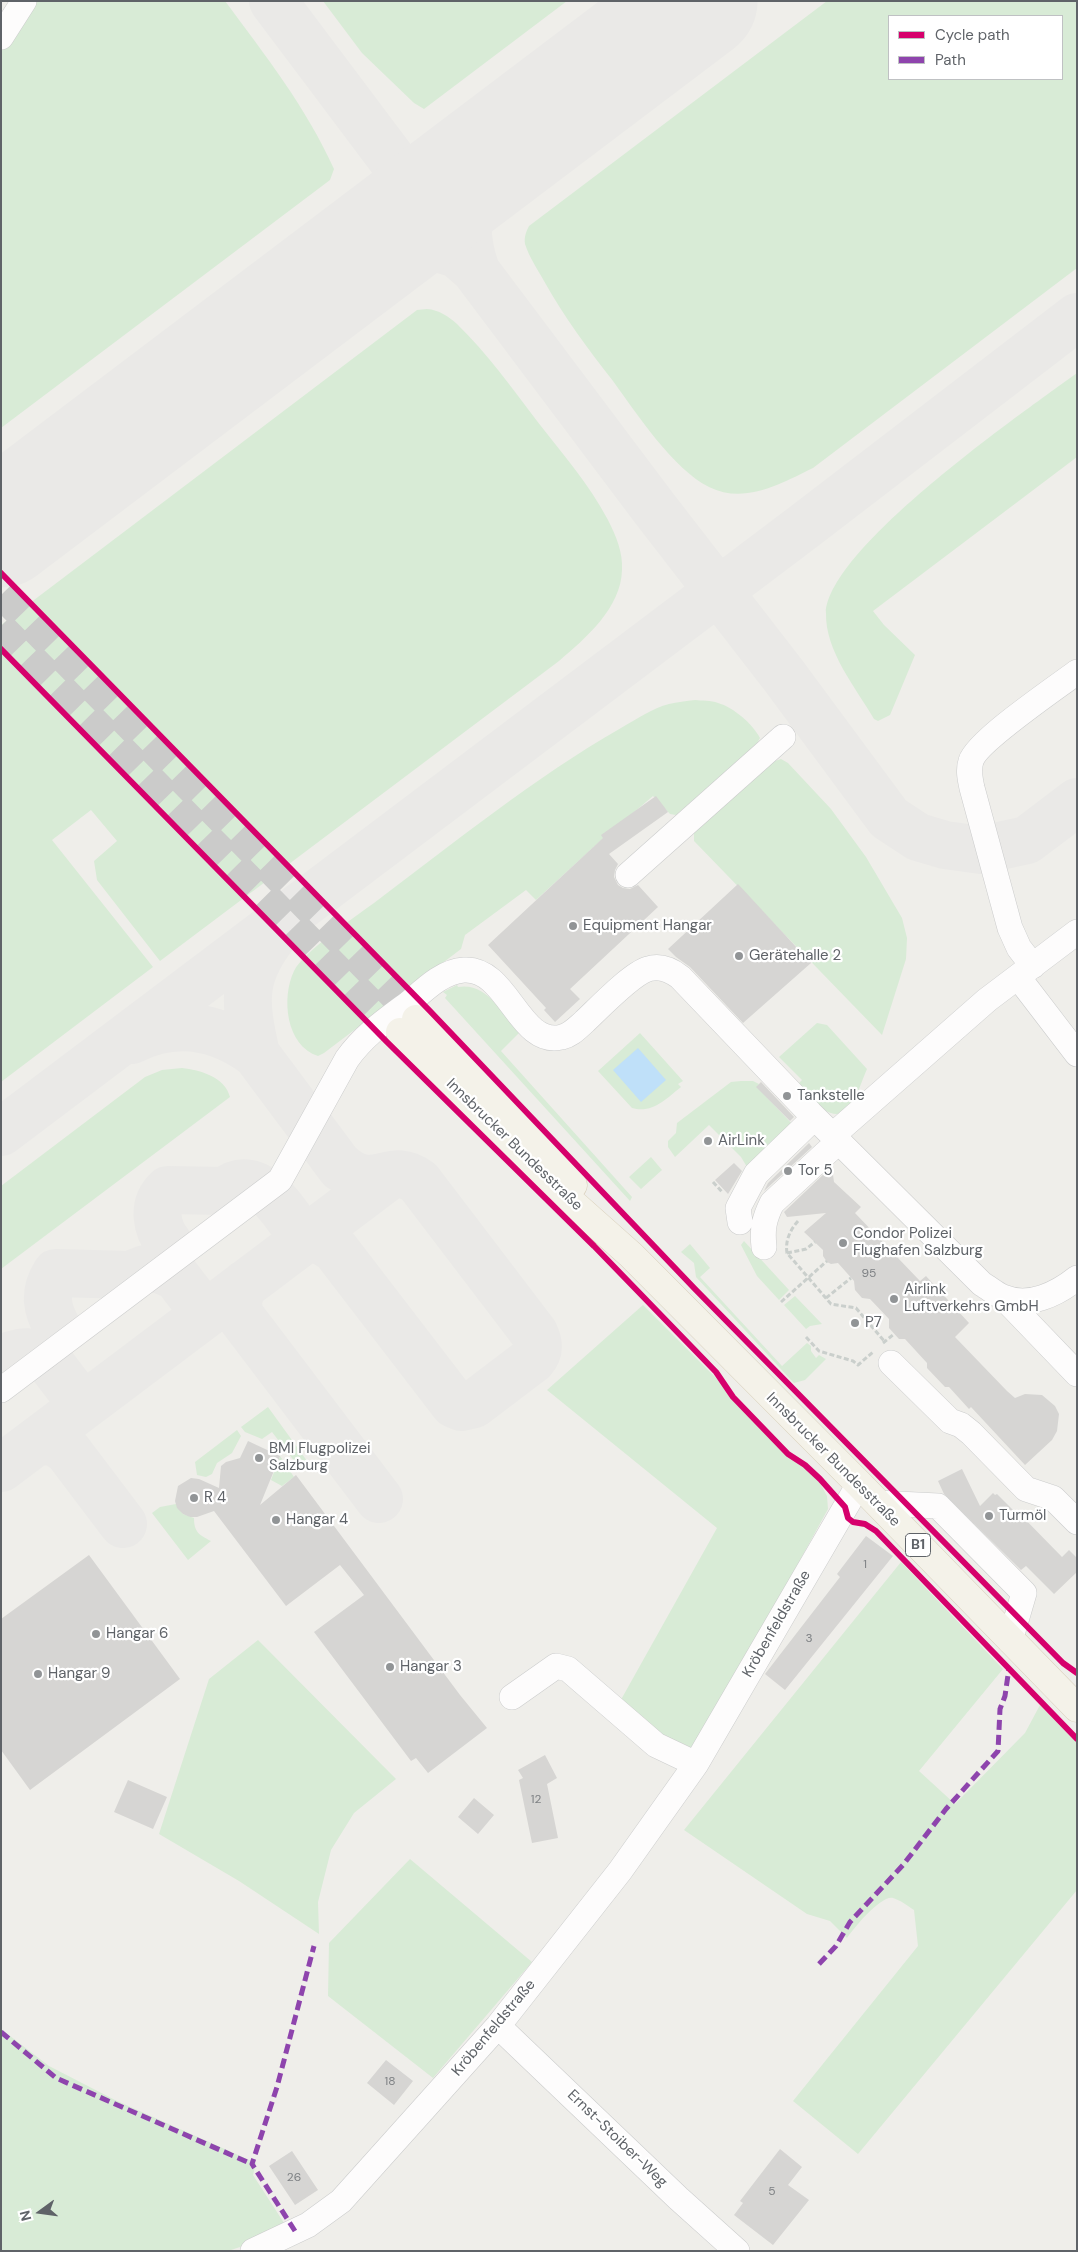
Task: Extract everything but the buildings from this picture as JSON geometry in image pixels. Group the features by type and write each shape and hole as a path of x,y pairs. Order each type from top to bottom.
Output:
{"main road":[{"name":"Innsbrucker Bundesstraße","path":"408,1025 459,1078 532,1167 631,1255 868,1494 1010,1641 1074,1703"}],"street":[{"path":"1,37 24,1"},
{"path":"1077,672 990,738 975,752 970,762 969,774 1010,928 1019,948 1025,971 1077,1054"},
{"path":"628,875 783,736"},
{"path":"764,1247 762,1228 765,1214 772,1203 835,1138 987,1000 1077,932"},
{"path":"1,1390 280,1180 347,1059 360,1041 433,984 447,975 464,970 481,972 495,983 538,1033 554,1038 564,1037 572,1032 634,978 648,969 662,968 671,971 680,977 814,1118 982,1284 1003,1298 1077,1374"},
{"path":"740,1222 738,1208 756,1174 814,1118"},
{"path":"1003,1298 1023,1300 1044,1298 1077,1278"},
{"path":"888,1353 950,1421 961,1425 972,1433 1026,1489 1053,1498 1077,1522"},
{"path":"868,1494 938,1506 1024,1593 1010,1641"},
{"name":"Kröbenfeldstraße","path":"253,2251 308,2225 341,2201 498,2026 620,1871 696,1764 868,1494"},
{"path":"512,1697 556,1666 568,1669 656,1746 696,1764"},
{"name":"Ernst-Stoiber-Weg","path":"498,2026 678,2198 737,2251"}],"path":[{"path":"798,1221 788,1237 787,1253 831,1304 856,1308 888,1353"},
{"path":"781,1302 827,1262"},
{"path":"826,1298 851,1278"},
{"path":"888,1353 894,1334"},
{"path":"806,1337 819,1351 852,1361 858,1365 888,1353"}],"green space":[{"path":"33,1 225,1 298,103 334,169 330,180 1,428 1,49"},
{"path":"323,1 567,1 424,109 414,103 362,53"},
{"path":"827,1 1077,1 1077,268 813,468 789,480 763,490 736,494 709,487 682,467 656,440 568,320 531,259 525,244 529,226"},
{"path":"427,309 439,312 450,318 479,347 575,469 601,507 620,550 622,570 616,597 591,632 559,661 160,961 97,880 94,861 117,841 91,810 52,840 153,967 1,1082 1,625 417,310"},
{"path":"1077,373 1077,457 873,611 884,625 915,655 890,715 878,721 874,719 843,669 831,641 826,613 835,585 859,553 892,519 932,483 974,449"},
{"path":"695,700 715,702 736,712 757,733 760,738 756,745 676,815 670,814 653,796 536,900 526,890 465,935 461,949 324,1053 318,1056 307,1051 299,1042 293,1032 287,1007 290,982 294,971 300,963 319,944 495,811 589,747 650,711 669,704"},
{"path":"781,759 788,763 831,809 866,857 902,918 907,938 906,959 882,1035 694,841 694,831 772,762"},
{"path":"457,985 458,987 478,989 486,994 500,1009 519,1033 501,1051 632,1197 630,1201 445,998 447,995 443,992"},
{"path":"817,1023 827,1025 867,1069 854,1099 842,1113 828,1112 814,1102 797,1085 802,1080 779,1057"},
{"path":"640,1033 683,1081 678,1084 681,1087 664,1100 646,1109 632,1108 598,1071"},
{"path":"182,1068 211,1076 223,1084 230,1097 1,1269 1,1186 145,1077 162,1070"},
{"path":"753,1081 759,1084 757,1087 795,1127 750,1172 741,1157 709,1125 675,1157 668,1147 668,1141 676,1133 677,1123 731,1082"},
{"path":"651,1157 662,1170 641,1189 629,1177"},
{"path":"744,1241 789,1290 779,1300 757,1276 741,1245"},
{"path":"690,1244 710,1268 700,1277 782,1366 807,1343 811,1346 811,1351 816,1358 819,1355 826,1359 805,1380 794,1383 696,1277 694,1263 681,1252"},
{"path":"795,1296 822,1324 810,1326 806,1329 784,1305"},
{"path":"643,1305 723,1385 730,1398 788,1457 806,1469 820,1483 827,1496 828,1509 711,1722 689,1750 674,1748 618,1705 717,1528 547,1390"},
{"path":"268,1407 310,1465 302,1471 272,1432 262,1439 245,1432 241,1427"},
{"path":"237,1430 241,1436 232,1453 217,1463 212,1474 206,1477 197,1475 195,1462"},
{"path":"280,1456 294,1477 282,1486 271,1480"},
{"path":"176,1504 183,1514 194,1518 195,1527 198,1532 211,1541 188,1560 152,1513 160,1507"},
{"path":"901,1562 1003,1669 919,1771 955,1804 1025,1733 1040,1705 1077,1743 1077,1890 858,2154 793,2101 918,1946 914,1910 896,1899 888,1898 868,1913 847,1938 830,1921 807,1914 684,1830"},
{"path":"258,1640 396,1779 354,1813 331,1850 318,1902 319,1934 239,1881 159,1834 209,1679"},
{"path":"410,1859 532,1962 433,2078 328,1996 329,1943"},
{"path":"1,2029 49,2066 115,2100 256,2163 253,2175 286,2226 258,2241 228,2251 1,2251"}],"water":[{"path":"638,1048 666,1080 641,1102 613,1070"}],"taxiway":[{"path":"273,1 654,508 784,676 889,818 918,837 945,845 981,850 1027,840 1077,802"},
{"path":"476,271 471,256 468,215 475,189 487,161"},
{"path":"358,259 380,246 405,244 431,246 457,254 472,267"},
{"path":"1,1132 802,528 1077,317"},
{"path":"132,1040 164,1029 196,1028 227,1037 242,1044 256,1054 249,1019 248,989 257,961 277,931"},
{"path":"256,1054 341,1168"},
{"path":"301,1241 319,1239 335,1249 454,1404 461,1407 474,1404 532,1360 536,1353 538,1344 534,1333 419,1182 399,1174 372,1179 362,1178 339,1165"},
{"path":"1,1468 389,1176"},
{"path":"169,1244 161,1231 158,1217 160,1203 168,1190 225,1191 237,1184 249,1184 261,1188 281,1207 304,1240"},
{"path":"58,1329 51,1315 48,1301 49,1288 56,1273 130,1275 145,1269 159,1269 176,1276 205,1314"},
{"path":"245,1284 238,1300 241,1317 379,1499"},
{"path":"1,1358 25,1352 48,1360 83,1406"},
{"path":"36,1442 53,1441 67,1450 123,1524"}],"runway":[{"path":"1,528 698,1"}],"tunnel":[{"path":"1,595 416,1019"},
{"path":"1,626 400,1032"}],"marked path":[{"path":"819,1964 836,1946 850,1922 903,1865 946,1809 998,1751 1000,1709 1005,1696 1009,1668"},
{"path":"295,2231 252,2164 277,2087 314,1946"},
{"path":"1,2032 56,2078 252,2164"}],"cycle path":[{"path":"1,573 429,1010 695,1289 1063,1663 1077,1673"},
{"path":"1,649 386,1041 594,1246 716,1372 733,1397 788,1454 805,1465 820,1479 845,1507 848,1518 853,1522 865,1524 876,1531 1077,1739"}],"place":[{"name":"Equipment Hangar","path":"573,926"},
{"name":"Gerätehalle 2","path":"739,956"},
{"name":"Tankstelle","path":"787,1096"},
{"name":"AirLink","path":"708,1141"},
{"name":"Tor 5","path":"788,1171"},
{"name":"Condor Polizei Flughafen Salzburg","path":"843,1243"},
{"name":"Airlink Luftverkehrs GmbH","path":"894,1299"},
{"name":"P7","path":"855,1323"},
{"name":"BMI Flugpolizei Salzburg","path":"259,1458"},
{"name":"R 4","path":"194,1498"},
{"name":"Turmöl","path":"989,1516"},
{"name":"Hangar 4","path":"276,1520"},
{"name":"Hangar 6","path":"96,1634"},
{"name":"Hangar 3","path":"390,1667"},
{"name":"Hangar 9","path":"38,1674"}]}
